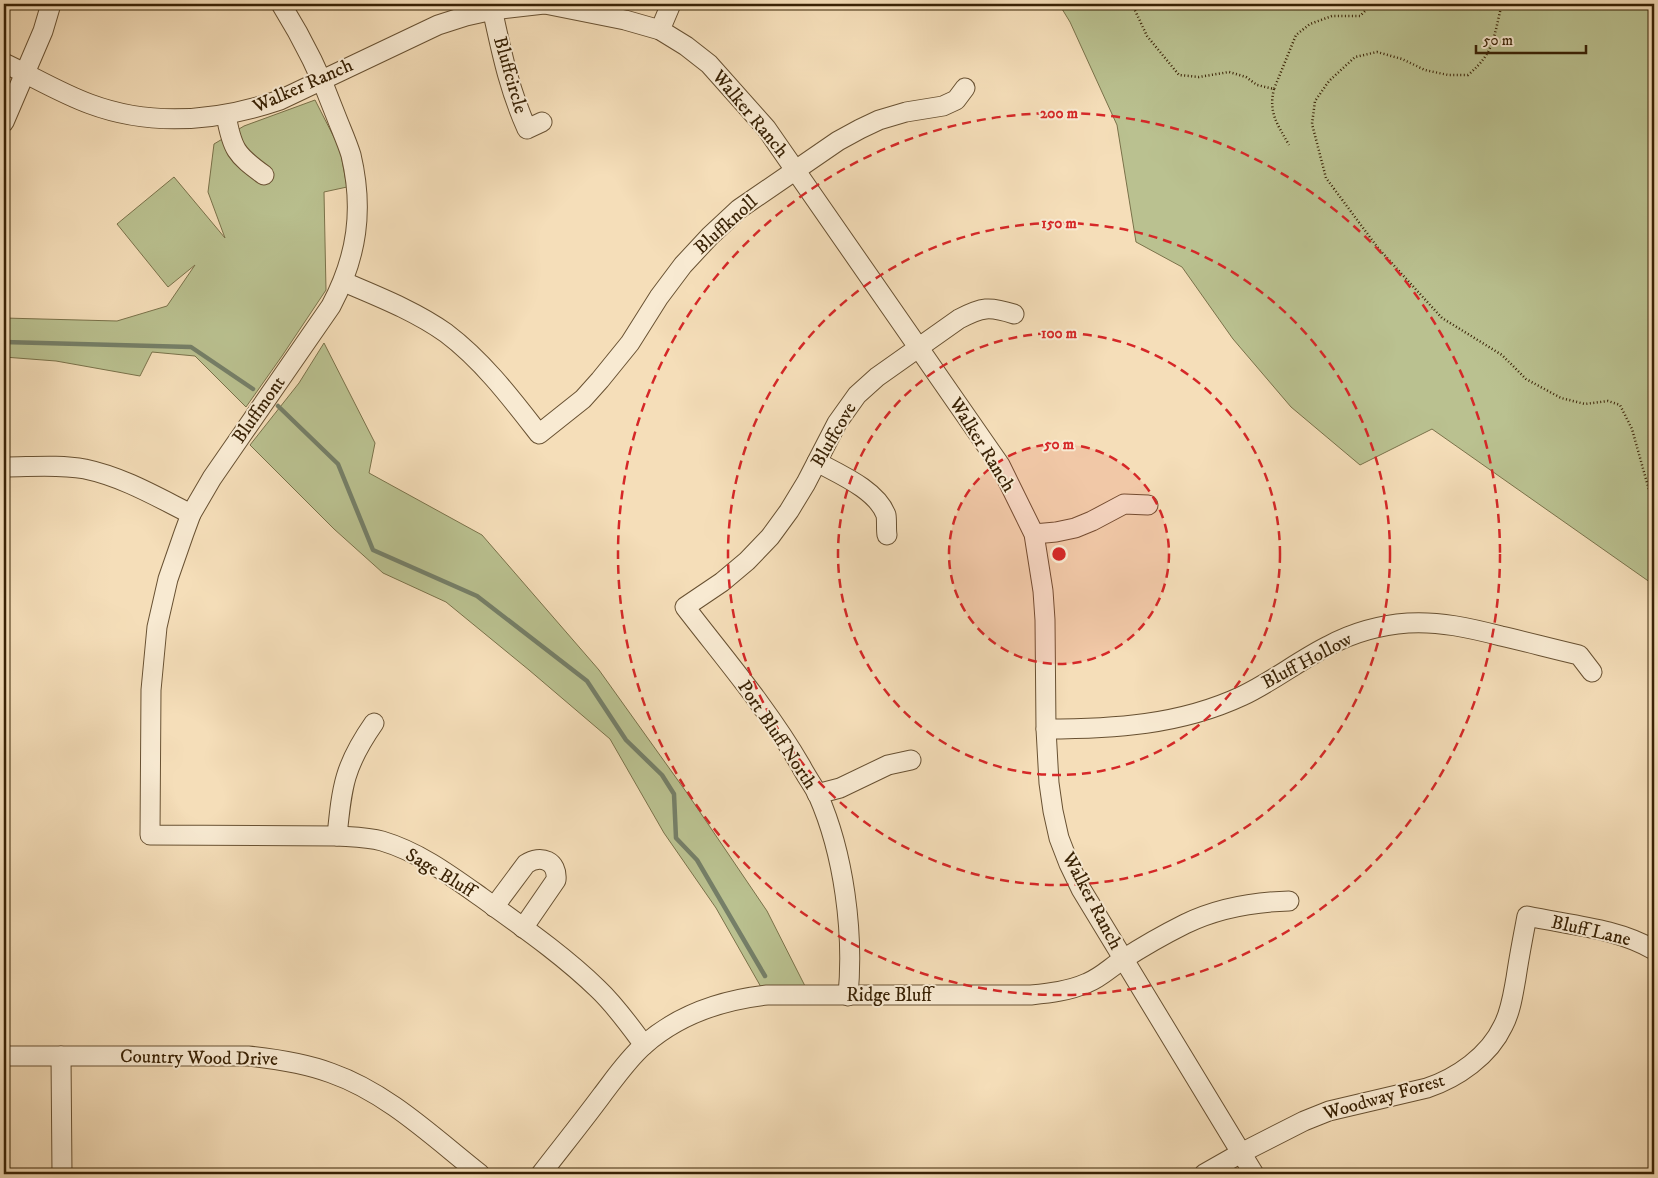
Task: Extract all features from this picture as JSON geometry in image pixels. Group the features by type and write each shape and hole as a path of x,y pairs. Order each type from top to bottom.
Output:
{"street":[{"path":"4,122 43,31 51,4"},
{"name":"Bluffmont","path":"150,835 151,690 157,627 168,579 191,514 212,478 331,306 344,282 356,230 357,186 350,154 323,78 281,4"},
{"name":"Walker Ranch","path":"4,63 89,104 115,112 143,117 199,119 253,109 280,100 438,25 492,7 544,4 625,20 660,30 686,46 709,64 766,128 1000,465 1034,534 1043,591 1045,620 1046,729 1049,783 1052,811 1059,838 1081,889 1254,1174"},
{"path":"660,30 671,4"},
{"name":"Bluffcircle","path":"492,7 508,80 516,105 527,129 542,122"},
{"name":"Bluffknoll","path":"344,282 420,316 446,334 471,354 493,376 539,434 583,399 600,380 630,343 683,265 739,209 838,141 860,129 879,120 906,112 943,106 956,100 965,88"},
{"path":"226,115 229,135 235,149 242,159 264,175"},
{"name":"Bluffcove","path":"685,607 722,582 747,561 770,537 789,511 818,462 837,423 857,395 959,319 973,312 989,308 1014,314"},
{"path":"818,462 859,486 874,498 886,515 887,535"},
{"path":"4,467 61,466 108,475 191,514"},
{"path":"1034,534 1075,528 1124,504 1148,505"},
{"name":"Port Bluff North","path":"685,607 773,721 817,794 839,862 848,919 850,976 848,996"},
{"name":"Bluff Hollow","path":"1046,729 1129,726 1168,720 1205,710 1241,696 1276,679 1327,646 1346,638 1387,626 1408,623 1451,625 1579,655 1592,672"},
{"path":"336,836 342,787 346,772 360,743 374,723"},
{"path":"817,794 840,788 888,765 911,760"},
{"name":"Sage Bluff","path":"150,835 336,836 381,841 421,856 523,928 574,967 620,1013 644,1045"},
{"path":"494,907 526,864 540,858 547,861 554,867 557,873 556,880 523,928"},
{"name":"Ridge Bluff","path":"541,1174 644,1045 687,1017 729,1001 766,995 1031,995 1060,992 1086,984 1099,977 1123,960 1187,923 1235,906 1260,902 1289,901"},
{"name":"Bluff Lane","path":"1526,916 1617,934 1654,950"},
{"name":"Woodway Forest","path":"1204,1174 1241,1152 1329,1111 1441,1084 1467,1069 1491,1044 1503,1027 1510,1008 1526,916"},
{"name":"Country Wood Drive","path":"4,1056 248,1056 304,1064 331,1072 382,1098 480,1174"},
{"path":"61,1056 62,1174"}],"path":[{"path":"1132,4 1147,36 1178,75 1198,77 1229,72 1246,77 1257,85 1274,89"},
{"path":"1289,145 1273,112 1271,102 1274,89 1285,66 1296,35 1310,24 1332,16 1360,16 1372,4"},
{"path":"1502,4 1490,51 1480,65 1468,75 1448,75 1425,70 1402,59 1377,52 1355,57 1329,81 1315,101 1312,124 1326,178 1378,248 1442,318 1502,355 1526,378 1561,398 1586,404 1608,400 1620,405 1632,429 1654,508"}],"green space":[{"path":"1059,4 1654,4 1654,585 1432,429 1360,465 1291,407 1233,339 1182,267 1136,242 1117,125 1070,22"},
{"path":"315,100 340,149 347,187 324,192 326,290 246,407 195,356 152,352 140,376 56,361 4,357 4,318 117,321 167,306 195,265 168,287 117,224 174,177 225,238 208,192 214,144 244,126"},
{"path":"324,343 375,443 369,473 482,535 599,670 687,793 767,911 805,986 761,987 716,908 664,833 610,739 446,602 383,573 334,529 250,445 299,383"}],"waterway":[{"path":"4,342 191,347 253,389"},
{"path":"278,406 338,464 373,550 477,596 587,681 626,740 662,775 674,794 676,838 697,860 765,976"}]}
